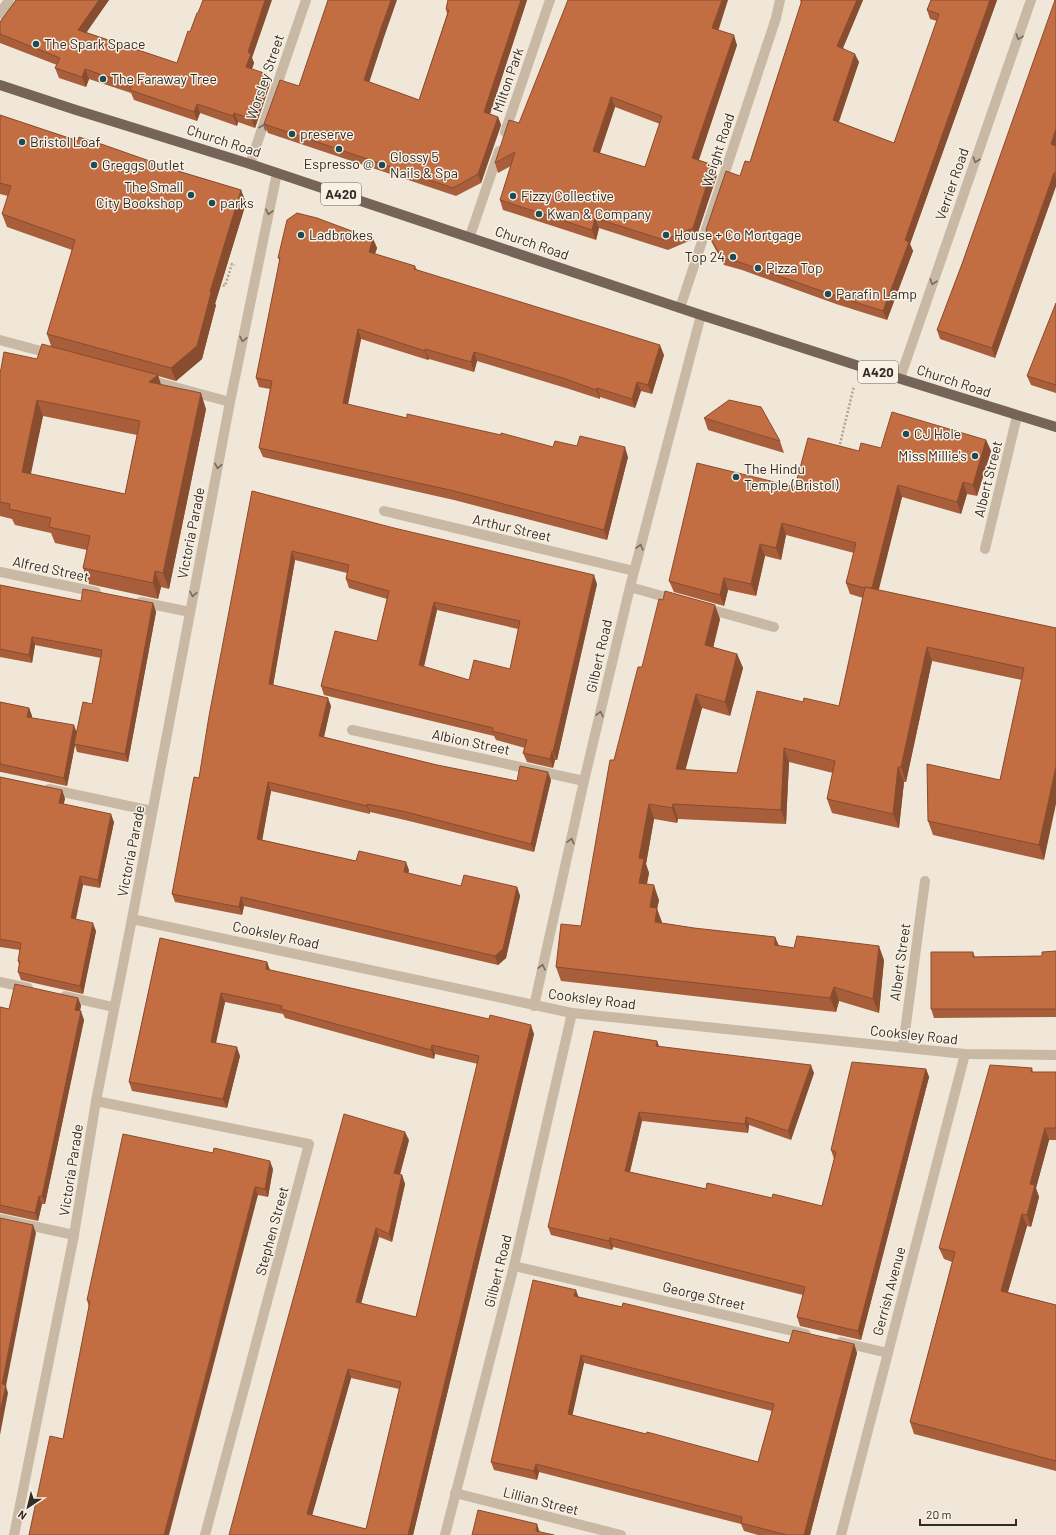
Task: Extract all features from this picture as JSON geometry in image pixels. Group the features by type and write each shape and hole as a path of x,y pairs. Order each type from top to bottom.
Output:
{"main road":[{"name":"Church Road","path":"0,84 76,110 250,164 470,236 701,315 1056,427"}],"street":[{"path":"0,14 10,0"},
{"name":"Worsley Street","path":"250,164 306,0"},
{"name":"Milton Park","path":"470,236 550,0"},
{"name":"Weight Road","path":"680,308 774,25 780,0"},
{"name":"Verrier Road","path":"900,378 1031,0"},
{"name":"Victoria Parade","path":"14,1535 74,1236 96,1101 230,402 277,173"},
{"name":"Gilbert Road","path":"534,1006 584,781 630,587 701,315"},
{"path":"0,340 61,356"},
{"path":"138,377 230,402"},
{"name":"Albert Street","path":"985,549 1018,416"},
{"name":"Arthur Street","path":"384,511 634,571"},
{"name":"Alfred Street","path":"0,572 106,595"},
{"path":"630,587 683,602"},
{"path":"129,600 190,612"},
{"path":"698,606 774,627"},
{"name":"Albion Street","path":"352,730 584,781"},
{"path":"38,786 152,811"},
{"name":"Albert Street","path":"903,1048 925,881"},
{"name":"Cooksley Road","path":"132,919 572,1013 965,1054 1056,1055"},
{"path":"0,982 38,990"},
{"path":"53,994 114,1007"},
{"name":"Gilbert Road","path":"445,1535 514,1266 572,1013"},
{"name":"Gerrish Avenue","path":"841,1535 965,1054"},
{"name":"Stephen Street","path":"96,1101 309,1144 205,1535"},
{"path":"0,1219 74,1236"},
{"name":"George Street","path":"514,1266 818,1336"},
{"path":"833,1340 888,1353"},
{"name":"Lillian Street","path":"455,1493 621,1535"}],"path":[{"path":"217,284 225,286 232,264"},
{"path":"838,451 859,366"}],"building":[{"path":"16,0 99,0 78,30 177,63 188,31 190,32 203,0 265,0 248,52 251,54 246,67 267,74 252,119 234,113 233,116 197,104 194,112 130,90 132,85 85,69 82,77 55,68 60,58 0,34 0,22"},
{"path":"328,0 391,0 364,80 419,100 449,10 446,9 448,0 521,0 484,112 498,117 478,174 453,188 264,124 280,80 299,86"},
{"path":"568,0 722,0 712,28 734,35 692,158 713,165 693,228 664,240 595,218 592,230 500,200 515,152 495,163 509,120 519,123","holes":["611,97 662,116 645,167 593,151"]},
{"path":"802,0 857,0 837,46 855,54 833,120 894,143 939,14 927,10 931,0 990,0 905,240 909,242 883,311 721,257 706,230 726,171 740,176 745,161 750,162"},
{"path":"1055,0 1056,129 1051,144 1056,146 1056,173 1054,173 992,348 937,330 962,264"},
{"path":"0,115 78,141 79,137 178,171 241,190 210,292 211,293 197,346 171,368 47,334 75,240 2,214 11,186 0,183"},
{"path":"297,213 317,218 373,239 369,252 415,266 414,269 660,345 648,385 637,382 632,399 597,388 596,390 563,378 474,352 471,362 425,349 425,351 358,329 343,403 407,418 407,414 501,435 501,433 553,447 555,441 577,446 580,436 625,447 604,530 450,490 259,448 272,381 256,378 280,258 278,258 287,220"},
{"path":"1056,303 1056,385 1027,376"},
{"path":"42,344 158,375 149,382 201,393 163,573 155,571 153,583 83,568 90,536 49,527 51,518 9,509 10,504 0,502 0,374 4,352 37,359","holes":["37,400 140,421 125,494 22,472"]},
{"path":"729,400 761,407 780,441 704,418"},
{"path":"892,412 986,440 973,485 963,482 957,502 898,485 872,588 865,588 846,583 856,543 782,523 776,548 760,544 751,584 724,578 720,595 669,581 697,463 795,487 808,438 859,451 861,443 881,448"},
{"path":"252,491 394,528 594,575 553,752 552,751 550,759 523,753 527,740 492,731 493,728 321,686 335,631 377,641 389,591 346,579 349,565 292,551 269,684 328,698 319,736 437,765 517,781 520,766 548,772 531,844 402,811 367,804 367,806 268,782 257,839 356,861 359,851 406,862 404,872 461,886 464,875 517,887 503,949 495,956 241,897 239,907 172,894 194,777 199,778 209,716","holes":["434,602 520,621 510,669 474,660 469,680 419,665"]},
{"path":"0,585 81,601 83,589 153,603 125,754 74,744 83,702 92,704 102,650 32,637 29,655 0,649"},
{"path":"865,587 1056,628 1056,766 1039,845 928,821 927,764 1000,780 1024,668 927,647 901,767 898,767 893,814 827,799 835,761 784,748 781,810 673,804 672,808 649,804 639,858 644,859 639,883 654,885 650,907 657,908 655,922 775,937 775,945 794,948 797,936 879,946 873,999 834,987 830,998 556,967 561,924 581,926 610,760 614,760 638,667 642,667 659,599 663,600 665,591 715,605 705,645 737,654 725,702 696,694 676,769 737,773 757,691 803,702 804,698 839,706"},
{"path":"0,702 29,708 27,717 74,725 64,778 0,764"},
{"path":"0,777 62,790 59,803 111,814 98,880 80,876 71,918 93,923 80,986 18,972 21,943 0,939"},
{"path":"160,938 267,962 266,969 489,1019 490,1015 531,1025 408,1535 229,1535 344,1114 405,1132 394,1173 402,1175 389,1234 376,1228 356,1302 416,1317 479,1056 432,1045 431,1050 281,1009 282,1006 221,993 211,1042 237,1047 223,1099 129,1082","holes":["348,1369 401,1382 366,1529 307,1514"]},
{"path":"1056,951 1056,1009 931,1009 931,952 973,952 973,957 1042,956 1042,952"},
{"path":"15,984 78,998 75,1010 81,1011 42,1196 39,1196 35,1213 0,1205 0,1007 9,1009"},
{"path":"594,1031 657,1041 656,1046 811,1065 788,1131 746,1117 745,1124 639,1112 625,1171 706,1189 707,1183 772,1198 773,1194 822,1206 836,1152 831,1150 852,1062 926,1069 858,1331 797,1317 805,1287 610,1238 609,1241 548,1227"},
{"path":"990,1065 1032,1068 1031,1072 1056,1072 1056,1128 1045,1128 1030,1184 1035,1185 1027,1215 1022,1214 1001,1291 1056,1305 1056,1461 910,1422 955,1252 939,1248"},
{"path":"123,1134 213,1153 214,1148 270,1161 265,1189 255,1187 164,1535 29,1535 50,1436 63,1439 90,1301 87,1300"},
{"path":"0,1218 33,1225 2,1384 6,1385 0,1412"},
{"path":"533,1280 576,1290 574,1296 622,1307 623,1303 789,1343 793,1330 854,1344 804,1535 787,1535 741,1523 742,1517 536,1464 534,1471 491,1462","holes":["581,1355 774,1404 758,1462 647,1432 646,1434 568,1414"]},
{"path":"478,1510 537,1524 536,1531 554,1535 472,1535"}],"place":[{"name":"The Spark Space","path":"36,44"},
{"name":"The Faraway Tree","path":"103,79"},
{"name":"preserve","path":"292,134"},
{"name":"Bristol Loaf","path":"22,142"},
{"name":"Espresso @","path":"339,149"},
{"name":"Greggs Outlet","path":"94,165"},
{"name":"Glossy 5 Nails & Spa","path":"382,165"},
{"name":"The Small City Bookshop","path":"191,195"},
{"name":"Fizzy Collective","path":"513,196"},
{"name":"parks","path":"212,203"},
{"name":"Kwan & Company","path":"539,214"},
{"name":"Ladbrokes","path":"301,235"},
{"name":"House + Co Mortgage","path":"666,235"},
{"name":"Top 24","path":"733,257"},
{"name":"Pizza Top","path":"758,268"},
{"name":"Parafin Lamp","path":"828,294"},
{"name":"CJ Hole","path":"906,434"},
{"name":"Miss Millie's","path":"975,456"},
{"name":"The Hindu Temple (Bristol)","path":"736,477"}]}
